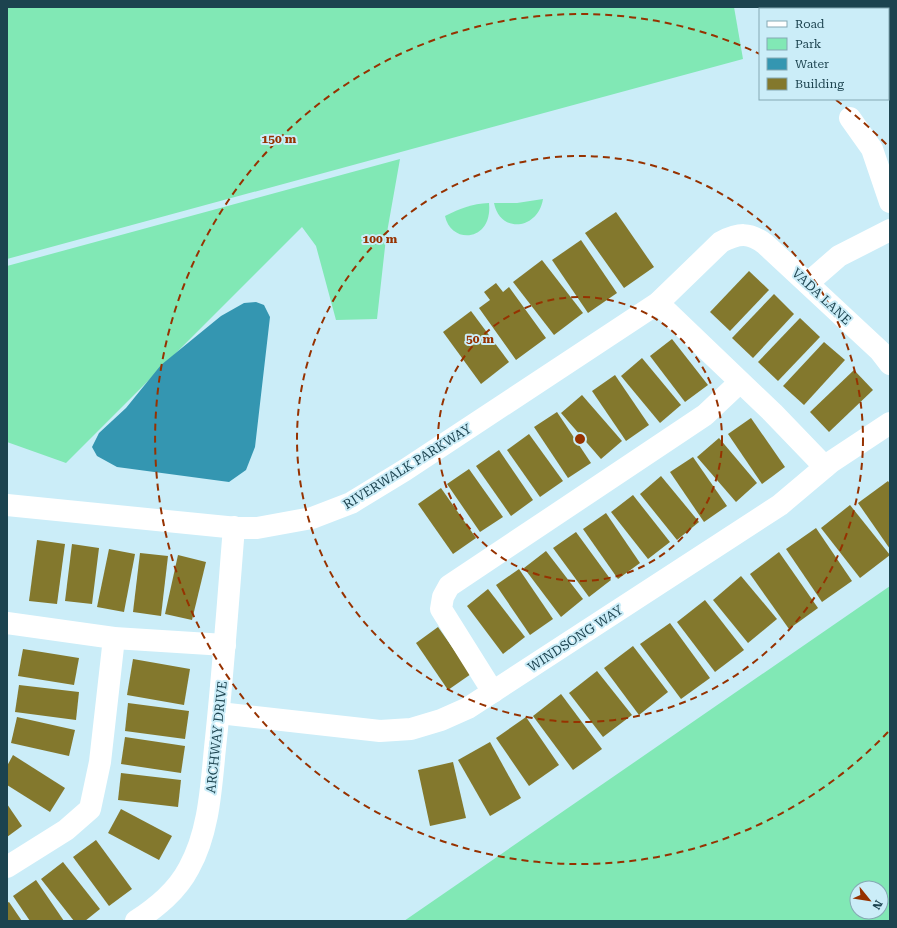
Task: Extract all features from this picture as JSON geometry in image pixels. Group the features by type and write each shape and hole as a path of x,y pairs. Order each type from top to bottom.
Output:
{"street":[{"path":"850,118 872,149 890,202"},
{"path":"808,283 839,256 890,230"},
{"name":"VADA LANE","path":"748,234 765,244 808,283 880,351 890,364"},
{"name":"RIVERWALK PARKWAY","path":"7,505 257,528 312,518 351,503 405,470 658,304 721,242 732,236 748,234"},
{"path":"658,304 740,382 825,467"},
{"path":"493,692 441,609 443,597 449,586 705,415 740,382"},
{"name":"WINDSONG WAY","path":"219,713 380,731 411,730 441,720 468,708 780,505 825,467 890,423"},
{"name":"ARCHWAY DRIVE","path":"136,921 157,907 176,888 189,869 199,846 208,813 219,713 234,527"},
{"path":"7,623 114,638 224,645"},
{"path":"7,867 66,830 90,809 100,762 114,638"}],"green space":[{"path":"7,7 734,7 743,59 7,259"},
{"path":"400,159 386,238 377,319 336,320 316,246 302,227 66,463 7,442 7,266"},
{"path":"543,199 540,209 534,217 527,222 519,224 511,224 503,220 494,203 517,203"},
{"path":"489,203 489,216 485,226 478,232 471,235 463,235 455,232 449,225 445,216 466,207"},
{"path":"890,586 890,921 404,921"}],"water":[{"path":"256,302 264,305 270,317 255,447 246,470 229,482 117,467 97,456 92,447 99,433 126,408 161,365 221,316 244,303"}],"building":[{"path":"616,212 654,267 624,288 585,233"},
{"path":"581,240 617,293 588,313 552,260"},
{"path":"542,260 583,313 554,335 513,282"},
{"path":"749,271 769,290 730,331 710,312"},
{"path":"496,283 503,292 509,287 546,338 516,360 479,308 490,300 484,292"},
{"path":"774,294 794,314 753,358 732,338"},
{"path":"471,311 509,362 481,384 443,332"},
{"path":"800,318 820,337 778,381 758,362"},
{"path":"672,339 708,385 685,402 650,356"},
{"path":"824,342 845,360 804,405 783,386"},
{"path":"642,358 681,405 660,423 621,376"},
{"path":"854,370 873,390 829,432 810,412"},
{"path":"615,375 649,425 626,441 592,391"},
{"path":"582,395 622,441 601,459 561,413"},
{"path":"557,412 591,463 568,478 534,427"},
{"path":"751,418 785,467 762,484 728,434"},
{"path":"529,434 563,481 540,497 507,450"},
{"path":"719,438 757,483 736,502 697,457"},
{"path":"499,450 533,500 511,516 476,466"},
{"path":"693,457 727,506 704,522 670,472"},
{"path":"469,469 503,517 480,532 447,484"},
{"path":"661,476 699,522 677,540 640,494"},
{"path":"888,481 890,484 890,549 858,503"},
{"path":"441,488 476,538 453,554 418,504"},
{"path":"633,495 670,542 648,559 611,512"},
{"path":"850,505 890,555 860,578 821,528"},
{"path":"606,513 640,563 618,579 583,529"},
{"path":"816,528 852,581 822,602 786,549"},
{"path":"576,532 611,580 589,597 553,548"},
{"path":"37,540 65,544 57,604 29,601"},
{"path":"72,544 99,548 92,604 65,601"},
{"path":"109,549 135,554 124,612 97,607"},
{"path":"546,551 583,599 561,617 524,568"},
{"path":"779,552 818,608 789,629 750,574"},
{"path":"140,553 168,556 161,616 133,612"},
{"path":"178,555 206,562 192,620 165,614"},
{"path":"519,569 553,619 530,635 496,585"},
{"path":"741,576 777,619 748,643 713,600"},
{"path":"488,589 525,637 503,654 467,606"},
{"path":"705,600 744,650 715,672 677,622"},
{"path":"670,623 710,678 681,699 640,644"},
{"path":"438,627 471,674 448,690 416,643"},
{"path":"633,646 668,692 639,715 604,668"},
{"path":"23,649 79,658 74,685 18,676"},
{"path":"133,659 190,669 184,705 127,695"},
{"path":"597,671 632,715 603,737 569,693"},
{"path":"19,685 79,692 76,720 15,712"},
{"path":"561,694 602,749 573,770 533,716"},
{"path":"128,703 189,711 185,739 125,731"},
{"path":"17,717 75,730 69,756 11,743"},
{"path":"526,717 559,765 529,786 496,738"},
{"path":"125,737 185,746 181,773 121,764"},
{"path":"490,742 521,798 490,816 458,760"},
{"path":"13,755 65,788 50,812 7,785 7,766"},
{"path":"453,762 466,818 430,826 418,770"},
{"path":"121,773 181,780 178,807 118,800"},
{"path":"7,804 22,826 7,837"},
{"path":"121,809 172,836 159,860 108,833"},
{"path":"96,840 132,889 109,906 73,857"},
{"path":"63,862 100,909 85,921 74,921 41,879"},
{"path":"36,880 64,921 30,921 13,896"},
{"path":"9,902 22,921 7,921 7,903"}]}
